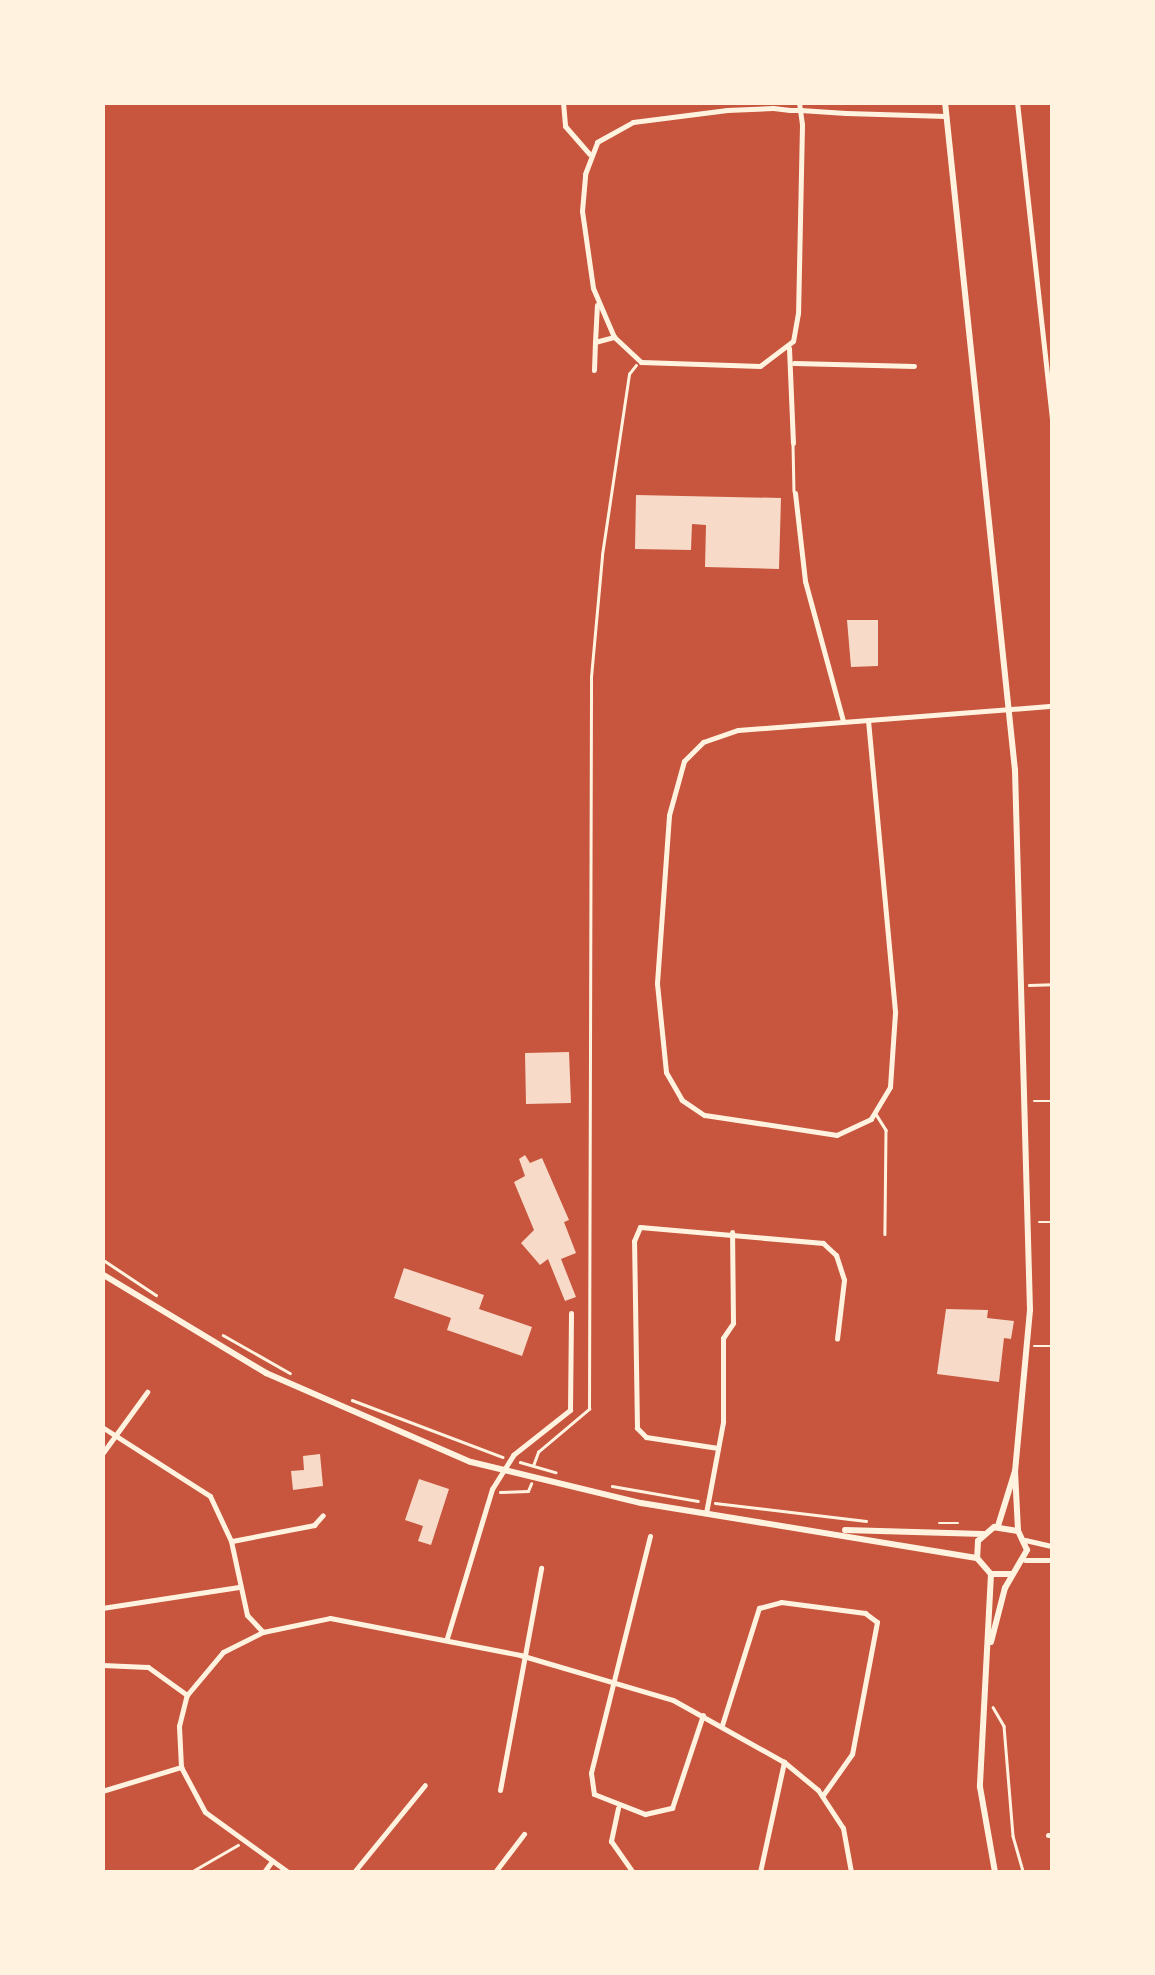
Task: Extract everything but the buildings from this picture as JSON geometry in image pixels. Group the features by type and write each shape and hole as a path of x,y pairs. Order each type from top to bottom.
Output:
{"street":[{"path":"562,102 566,126 589,154"},
{"path":"945,102 1010,710 1028,1102 1029,1346 1015,1471 1018,1532"},
{"path":"1017,102 1052,419"},
{"path":"594,370 597,303 582,211 589,154 616,128 727,106 800,106 946,116"},
{"path":"793,443 794,363 789,348 798,313 800,106"},
{"path":"597,303 614,337 641,362 760,366 789,348"},
{"path":"1044,337 1052,336"},
{"path":"596,342 614,337"},
{"path":"794,363 914,366"},
{"path":"794,493 805,581 843,721"},
{"path":"868,720 894,1014 894,1072 876,1114 846,1133 826,1136 704,1115 682,1100 662,1055 659,910 668,815 684,761 703,742 738,730 843,721 1052,706"},
{"path":"718,1448 646,1437 637,1428 634,1241 640,1227 652,1223 824,1243 836,1255 844,1280 837,1339"},
{"path":"706,1513 718,1448 723,1338 733,1323 732,1232"},
{"path":"102,1274 300,1390 418,1443 532,1479 706,1513 978,1558 991,1574 980,1787 995,1872"},
{"path":"447,1638 492,1489 510,1459 570,1410 571,1313"},
{"path":"102,1454 147,1392"},
{"path":"102,1428 118,1434 203,1488 232,1540 246,1615 263,1632"},
{"path":"998,1526 1015,1471"},
{"path":"232,1540 314,1525 323,1515"},
{"path":"819,1529 983,1534 998,1526 1018,1532 1025,1540 1052,1546"},
{"path":"978,1558 983,1534"},
{"path":"650,1536 590,1786 600,1802 645,1814 672,1808 702,1715"},
{"path":"987,1657 1012,1574 1025,1560 1025,1540"},
{"path":"1025,1560 1052,1560"},
{"path":"500,1790 520,1655 541,1568"},
{"path":"991,1574 1012,1574"},
{"path":"102,1608 240,1587"},
{"path":"722,1725 759,1608 781,1602 865,1614 878,1622 852,1754 823,1795"},
{"path":"288,1872 205,1812 181,1767 179,1726 187,1695 223,1652 263,1632 330,1618 447,1638 615,1679 702,1715 784,1762 823,1795 842,1828 852,1872"},
{"path":"102,1666 148,1667 187,1695"},
{"path":"760,1872 784,1762"},
{"path":"102,1792 181,1767"},
{"path":"354,1872 425,1785"},
{"path":"618,1807 611,1841 633,1872"},
{"path":"494,1872 524,1834"},
{"path":"264,1872 272,1861"}],"lane":[{"path":"793,443 794,493"},
{"path":"876,1114 886,1130 886,1234"}],"path":[{"path":"492,1489 528,1491 538,1452 589,1409 591,677 626,390 641,362"},
{"path":"1024,985 1052,984"},
{"path":"1028,1102 1052,1101"},
{"path":"1029,1222 1052,1222"},
{"path":"102,1260 158,1297"},
{"path":"206,1326 290,1373"},
{"path":"1029,1346 1052,1346"},
{"path":"347,1399 510,1459 568,1475"},
{"path":"600,1483 708,1502 876,1521"},
{"path":"923,1524 958,1523"},
{"path":"983,1701 1000,1711 1004,1726 1013,1836 1023,1872"},
{"path":"191,1872 244,1841"}]}
